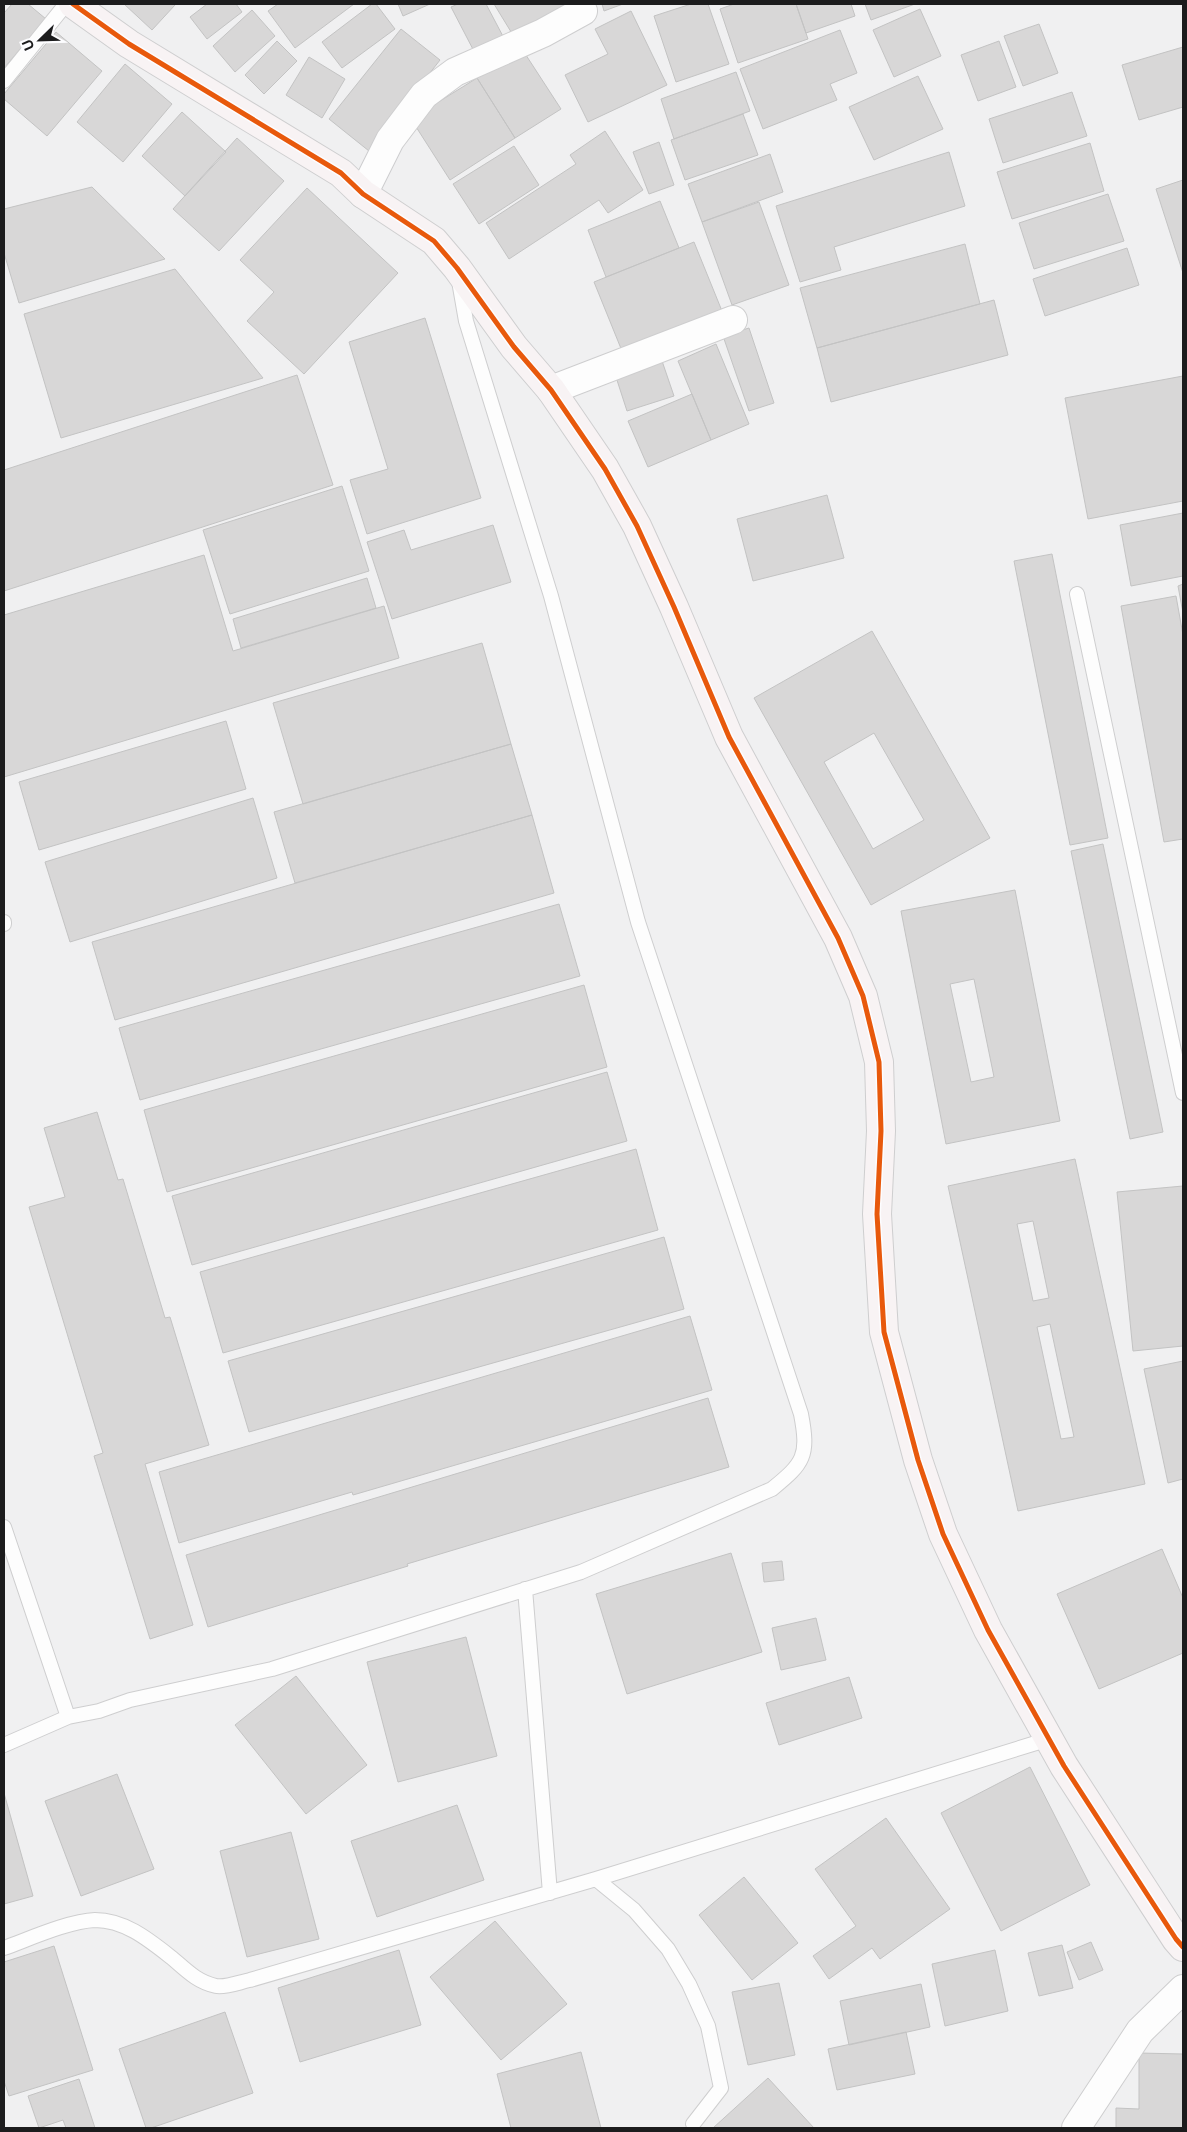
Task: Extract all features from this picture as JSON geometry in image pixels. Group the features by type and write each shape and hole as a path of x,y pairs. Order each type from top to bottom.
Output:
{"street":[{"path":"73,4 129,44 341,173 363,194 434,241 457,268 514,347 551,390 605,469 637,526 730,737 838,938 863,996 879,1062 881,1131 877,1214 884,1332 918,1460 944,1534 988,1630 1069,1774 1183,1947"},
{"path":"363,194 390,140 424,94 455,72 543,33 583,11"},
{"path":"551,390 733,320"},
{"path":"1076,2128 1140,2031 1183,1989"}],"lane":[{"path":"4,82 66,4"},
{"path":"4,1745 68,1717 100,1712 130,1700 272,1669 581,1572 772,1489 790,1474 802,1460 806,1439 801,1414 638,922 551,596 466,321 457,268"},
{"path":"1077,594 1183,1094"},
{"path":"4,1527 68,1717"},
{"path":"525,1589 550,1893"},
{"path":"4,1948 79,1922 94,1920 110,1922 128,1927 172,1959 195,1979 218,1987 250,1980 550,1893 1049,1739"},
{"path":"596,1879 634,1910 668,1949 689,1984 708,2026 721,2088 693,2124"}],"building":[{"path":"12,4 28,4 46,19 4,68 4,13"},
{"path":"124,4 174,4 175,5 152,30"},
{"path":"207,4 236,4 242,12 207,39 190,17"},
{"path":"278,4 354,4 295,48 268,11"},
{"path":"372,4 376,4 395,29 342,68 322,42"},
{"path":"398,4 430,4 403,16"},
{"path":"458,4 486,4 506,42 477,57 451,7"},
{"path":"494,4 574,4 516,40"},
{"path":"602,4 623,4 604,11"},
{"path":"691,4 708,4 729,64 676,82 654,16"},
{"path":"734,4 796,4 808,39 738,63 720,9"},
{"path":"796,4 851,4 855,16 806,33"},
{"path":"865,4 915,4 871,20"},
{"path":"920,9 941,56 894,77 873,30"},
{"path":"252,10 275,36 235,72 213,46"},
{"path":"631,11 667,85 588,122 565,75 608,54 595,29"},
{"path":"1039,24 1058,73 1023,86 1004,36"},
{"path":"401,29 440,60 369,151 329,119"},
{"path":"840,30 857,73 830,84 837,100 763,129 740,69"},
{"path":"56,32 102,71 47,136 4,99 4,94"},
{"path":"277,41 297,61 264,94 245,75"},
{"path":"999,41 1016,87 978,101 961,55"},
{"path":"1183,47 1183,107 1139,120 1122,65"},
{"path":"522,49 561,109 515,138 477,78"},
{"path":"309,57 345,79 322,118 286,95"},
{"path":"125,64 172,104 123,162 77,122"},
{"path":"736,72 750,111 674,139 661,99"},
{"path":"918,76 943,129 874,160 849,107"},
{"path":"477,78 515,138 450,180 411,119"},
{"path":"1072,92 1087,136 1003,163 989,119"},
{"path":"182,112 226,152 185,196 142,156"},
{"path":"743,114 758,155 685,180 671,140"},
{"path":"605,131 643,190 608,213 599,200 509,259 486,223 576,164 570,155"},
{"path":"237,138 284,181 219,251 173,209"},
{"path":"659,142 674,185 649,194 633,152"},
{"path":"1090,143 1104,191 1012,219 997,172"},
{"path":"514,146 539,185 479,224 453,184"},
{"path":"949,152 965,206 834,247 841,270 800,282 776,206"},
{"path":"770,154 783,192 702,222 688,184"},
{"path":"1183,180 1183,273 1156,189"},
{"path":"92,187 165,259 19,303 4,253 4,209"},
{"path":"307,188 398,273 304,374 247,321 274,292 240,260"},
{"path":"1108,194 1124,241 1034,269 1019,223"},
{"path":"660,201 679,248 606,277 588,230"},
{"path":"759,202 789,285 732,305 702,222"},
{"path":"694,242 722,311 622,351 594,282"},
{"path":"965,244 980,304 817,348 800,288"},
{"path":"1127,248 1139,285 1045,316 1033,279"},
{"path":"175,269 263,378 61,438 24,314"},
{"path":"994,300 1008,355 831,402 817,348"},
{"path":"425,318 481,498 367,534 350,480 388,469 349,342"},
{"path":"749,328 774,403 749,411 723,336"},
{"path":"716,344 749,424 711,440 678,361"},
{"path":"661,358 674,396 627,411 615,374"},
{"path":"297,375 333,485 4,591 4,470"},
{"path":"1183,376 1183,501 1088,519 1065,398"},
{"path":"692,394 711,440 648,467 628,421"},
{"path":"342,486 369,571 230,614 203,530"},
{"path":"827,495 844,558 753,581 737,519"},
{"path":"1183,513 1183,576 1131,586 1120,525"},
{"path":"493,525 511,582 392,619 367,542 404,530 411,550"},
{"path":"1052,554 1108,838 1070,845 1014,561"},
{"path":"204,555 233,651 384,606 399,658 4,777 4,615"},
{"path":"367,578 376,608 241,648 233,619"},
{"path":"1183,584 1183,613 1178,586"},
{"path":"1176,596 1183,635 1183,839 1164,842 1121,606"},
{"path":"872,631 990,838 871,905 754,698","holes":["874,733 924,820 873,849 824,762"]},
{"path":"482,643 511,744 303,804 273,703"},
{"path":"226,721 246,789 39,850 19,782"},
{"path":"511,744 532,815 295,883 274,812"},
{"path":"253,798 277,878 70,942 45,862"},
{"path":"532,815 554,893 115,1020 92,942"},
{"path":"1103,844 1163,1132 1130,1139 1071,851"},
{"path":"1015,890 1060,1121 946,1144 901,911","holes":["974,979 994,1077 971,1082 950,984"]},
{"path":"559,904 580,976 140,1100 119,1028"},
{"path":"584,985 607,1067 167,1192 144,1110"},
{"path":"607,1072 627,1141 192,1265 172,1196"},
{"path":"97,1112 118,1180 123,1179 165,1318 170,1317 209,1445 145,1464 193,1625 150,1639 94,1456 103,1453 29,1207 65,1197 44,1128"},
{"path":"636,1149 658,1230 223,1353 200,1272"},
{"path":"1075,1159 1145,1484 1018,1511 948,1186","holes":["1033,1221 1049,1298 1033,1301 1017,1224","1050,1324 1074,1437 1061,1439 1037,1327"]},
{"path":"1183,1186 1183,1346 1133,1351 1117,1192"},
{"path":"664,1237 684,1309 249,1432 228,1361"},
{"path":"690,1316 712,1390 353,1495 352,1492 179,1543 159,1472"},
{"path":"1183,1361 1183,1479 1168,1483 1144,1369"},
{"path":"708,1398 729,1467 407,1564 408,1566 208,1627 186,1555"},
{"path":"1162,1549 1183,1598 1183,1653 1099,1689 1057,1594"},
{"path":"731,1553 762,1652 627,1694 596,1594"},
{"path":"782,1561 784,1580 764,1582 762,1563"},
{"path":"816,1618 826,1660 781,1670 772,1628"},
{"path":"466,1637 497,1756 398,1782 367,1662"},
{"path":"296,1676 367,1765 306,1814 235,1725"},
{"path":"849,1677 862,1718 779,1745 766,1703"},
{"path":"1030,1767 1090,1885 1001,1931 941,1813"},
{"path":"117,1774 154,1869 81,1896 45,1801"},
{"path":"4,1793 33,1896 4,1904"},
{"path":"457,1805 484,1880 377,1917 351,1841"},
{"path":"886,1818 950,1909 880,1959 872,1948 829,1979 813,1956 856,1926 815,1869"},
{"path":"291,1832 319,1939 247,1957 220,1851"},
{"path":"744,1877 798,1943 752,1980 699,1915"},
{"path":"495,1921 567,2004 501,2060 430,1977"},
{"path":"1091,1942 1103,1970 1079,1980 1067,1952"},
{"path":"1062,1945 1073,1988 1039,1996 1028,1953"},
{"path":"54,1946 93,2070 9,2096 4,2081 4,1962"},
{"path":"399,1950 421,2025 300,2062 278,1988"},
{"path":"995,1950 1008,2011 945,2026 932,1964"},
{"path":"779,1983 795,2055 748,2065 732,1992"},
{"path":"921,1984 930,2027 849,2045 840,2001"},
{"path":"225,2012 253,2093 151,2128 146,2128 119,2049"},
{"path":"906,2032 915,2074 837,2090 828,2049"},
{"path":"581,2052 601,2128 511,2128 497,2074"},
{"path":"1139,2053 1183,2054 1183,2128 1116,2128 1116,2108 1139,2109"},
{"path":"768,2078 814,2128 713,2128"},
{"path":"79,2079 95,2128 66,2128 63,2120 39,2128 28,2096"}],"cycle path":[{"path":"73,4 129,44 341,173 363,194 434,241 457,268 514,347 551,390 605,469 637,526 674,607 729,737 838,938 863,996 879,1062 881,1131 877,1214 884,1332 918,1460 943,1534 988,1630 1064,1766 1183,1947"}]}
